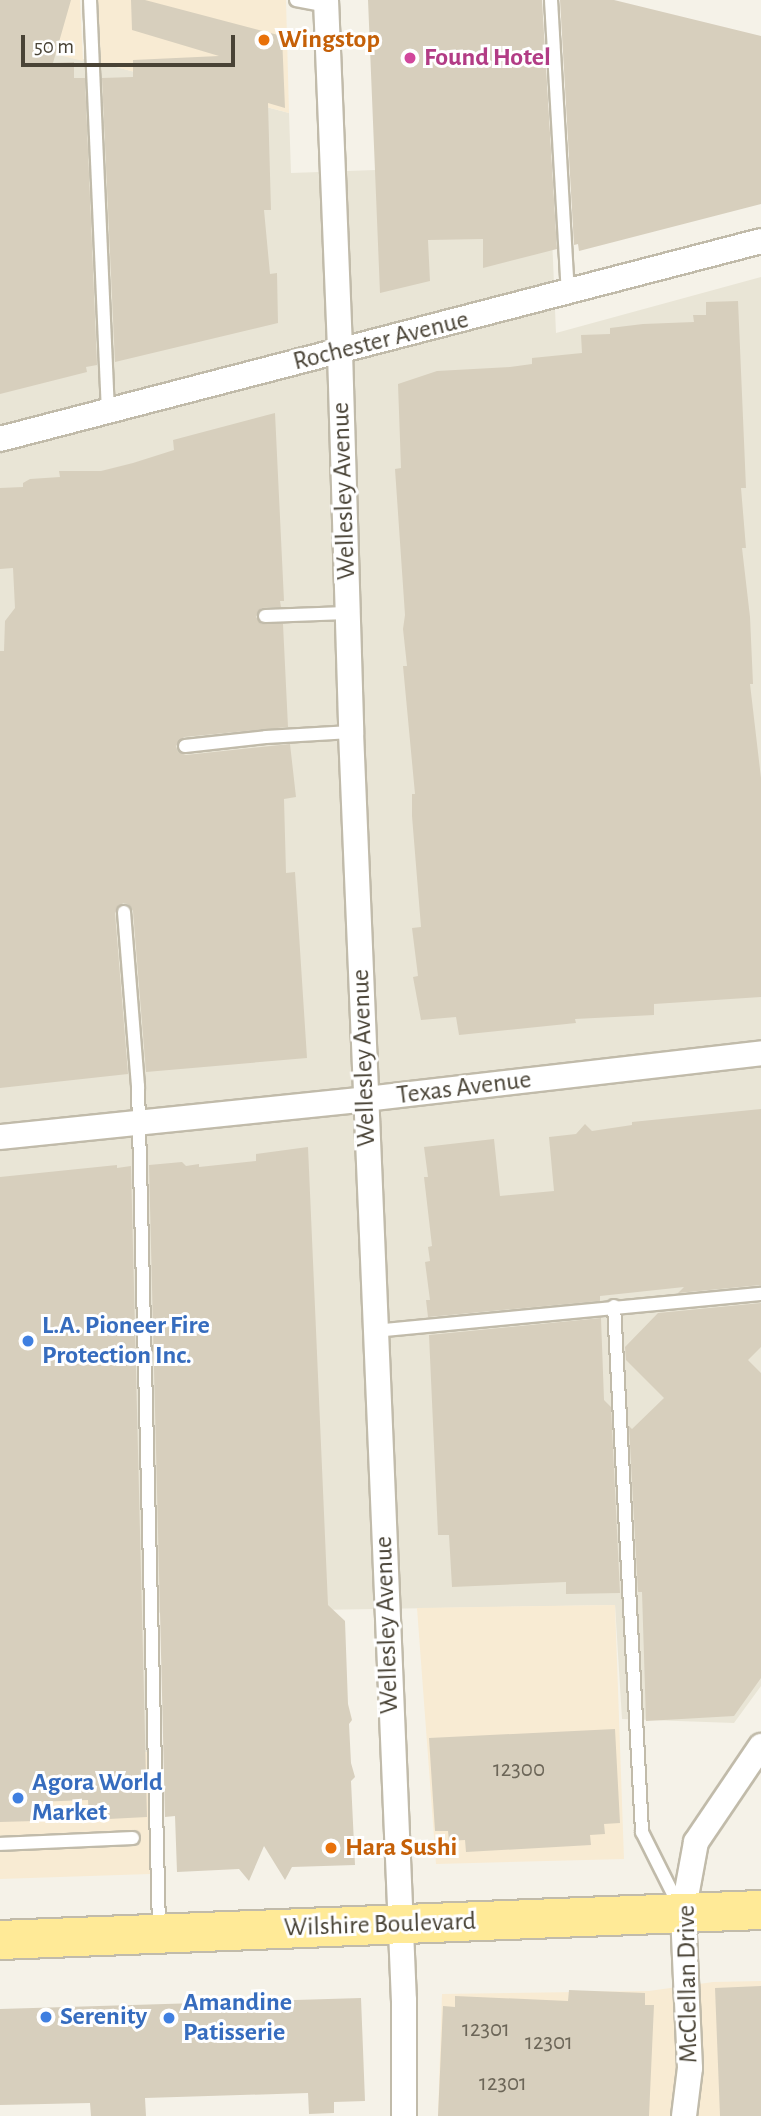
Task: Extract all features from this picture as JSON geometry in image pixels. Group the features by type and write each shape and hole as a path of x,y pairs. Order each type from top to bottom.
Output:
{"main road":[{"name":"Wilshire Boulevard","path":"0,1940 761,1910"}],"street":[{"name":"Wellesley Avenue","path":"326,3 351,732 400,1924 404,2116"},
{"name":"Rochester Avenue","path":"0,439 761,241"},
{"name":"Texas Avenue","path":"0,1137 366,1099 761,1053"},
{"name":"McClellan Drive","path":"684,2116 690,2057 683,1913 696,1842 761,1746"}],"lane":[{"path":"90,0 108,410"},
{"path":"296,0 326,3"},
{"path":"551,0 568,293"},
{"path":"265,616 347,613"},
{"path":"185,746 266,737 351,732"},
{"path":"124,912 138,1086 159,1934"},
{"path":"375,1331 761,1294"},
{"path":"614,1306 642,1832 683,1913"},
{"path":"0,1844 133,1838"}],"shaded area":[{"path":"0,0 80,0 83,61 0,41"},
{"path":"98,0 286,0 289,113 101,63"},
{"path":"0,41 101,63 289,113 291,173 549,164 556,333 761,277 761,1686 734,1723 622,1719 615,1605 143,1613 147,1752 0,1755"},
{"path":"615,1605 624,1859 436,1864 417,1608"},
{"path":"147,1752 150,1874 0,1879 0,1755"},
{"path":"761,1981 761,2116 438,2116 442,1994 649,1991 713,1982"}],"building":[{"path":"0,0 71,0 53,63 74,62 74,78 85,78 97,365 86,367 87,372 0,394"},
{"path":"131,0 145,0 282,36 285,108 268,103 271,210 264,210 270,274 277,273 278,323 115,362 102,78 133,77 133,60 219,56 132,30"},
{"path":"368,0 542,0 557,249 483,268 483,239 428,240 430,281 380,293"},
{"path":"560,0 614,0 761,36 761,204 579,251 578,244 574,245"},
{"path":"738,301 746,488 741,488 746,548 742,548 750,617 753,684 750,684 761,778 761,997 654,1004 654,1015 575,1019 576,1023 459,1035 456,1017 421,1020 413,977 418,976 412,928 421,927 412,816 412,794 415,794 403,666 407,666 403,629 405,615 395,469 401,468 398,384 437,371 510,367 532,364 532,358 582,353 581,335 610,334 610,328 643,324 694,322 693,315 706,315 706,302"},
{"path":"275,413 284,601 280,601 281,607 261,608 256,617 262,624 283,624 288,727 184,737 176,746 178,752 186,755 290,744 296,797 284,799 286,873 295,872 307,1058 146,1072 133,911 128,904 123,903 115,913 128,1074 0,1088 0,651 4,651 5,621 15,608 13,568 0,569 0,488 23,487 23,483 30,479 60,477 59,471 101,471 133,463 174,450 173,440"},
{"path":"761,1109 761,1285 678,1293 684,1287 600,1296 600,1301 428,1317 426,1300 430,1300 425,1262 430,1261 428,1247 432,1246 424,1177 428,1177 424,1147 494,1139 500,1196 554,1191 549,1137 576,1134 585,1124 592,1131 632,1125 632,1122"},
{"path":"308,1147 328,1605 345,1621 348,1704 352,1720 349,1724 351,1763 355,1777 351,1781 355,1865 292,1867 285,1880 264,1846 249,1881 239,1869 177,1872 175,1816 165,1817 149,1165 182,1162 186,1166 199,1164 199,1167 256,1161 256,1154"},
{"path":"117,1165 117,1168 131,1166 147,1817 89,1820 88,1800 34,1802 35,1821 0,1822 0,1177"},
{"path":"761,1303 761,1347 748,1360 761,1373 761,1678 734,1716 646,1721 642,1592 638,1592 629,1426 632,1429 664,1398 626,1360 625,1347 658,1313"},
{"path":"601,1318 604,1400 611,1407 620,1593 566,1594 566,1582 452,1587 449,1535 438,1535 429,1335"},
{"path":"615,1729 620,1823 604,1824 605,1834 590,1835 591,1845 466,1852 465,1840 449,1841 448,1831 435,1831 429,1738"},
{"path":"761,1986 761,2116 720,2116 715,1988"},
{"path":"569,1990 645,1993 645,2005 654,2005 649,2116 438,2116 443,2006 455,2007 455,1996 568,2001"},
{"path":"361,1998 365,2101 334,2102 334,2113 309,2114 308,2093 145,2098 146,2116 91,2116 90,2103 0,2105 0,2009"}],"place":[{"name":"Wingstop","path":"264,40"},
{"name":"Found Hotel","path":"410,58"},
{"name":"L.A. Pioneer Fire Protection Inc.","path":"28,1341"},
{"name":"Agora World Market","path":"18,1798"},
{"name":"Hara Sushi","path":"331,1848"},
{"name":"Serenity","path":"46,2017"},
{"name":"Amandine Patisserie","path":"169,2018"}]}
